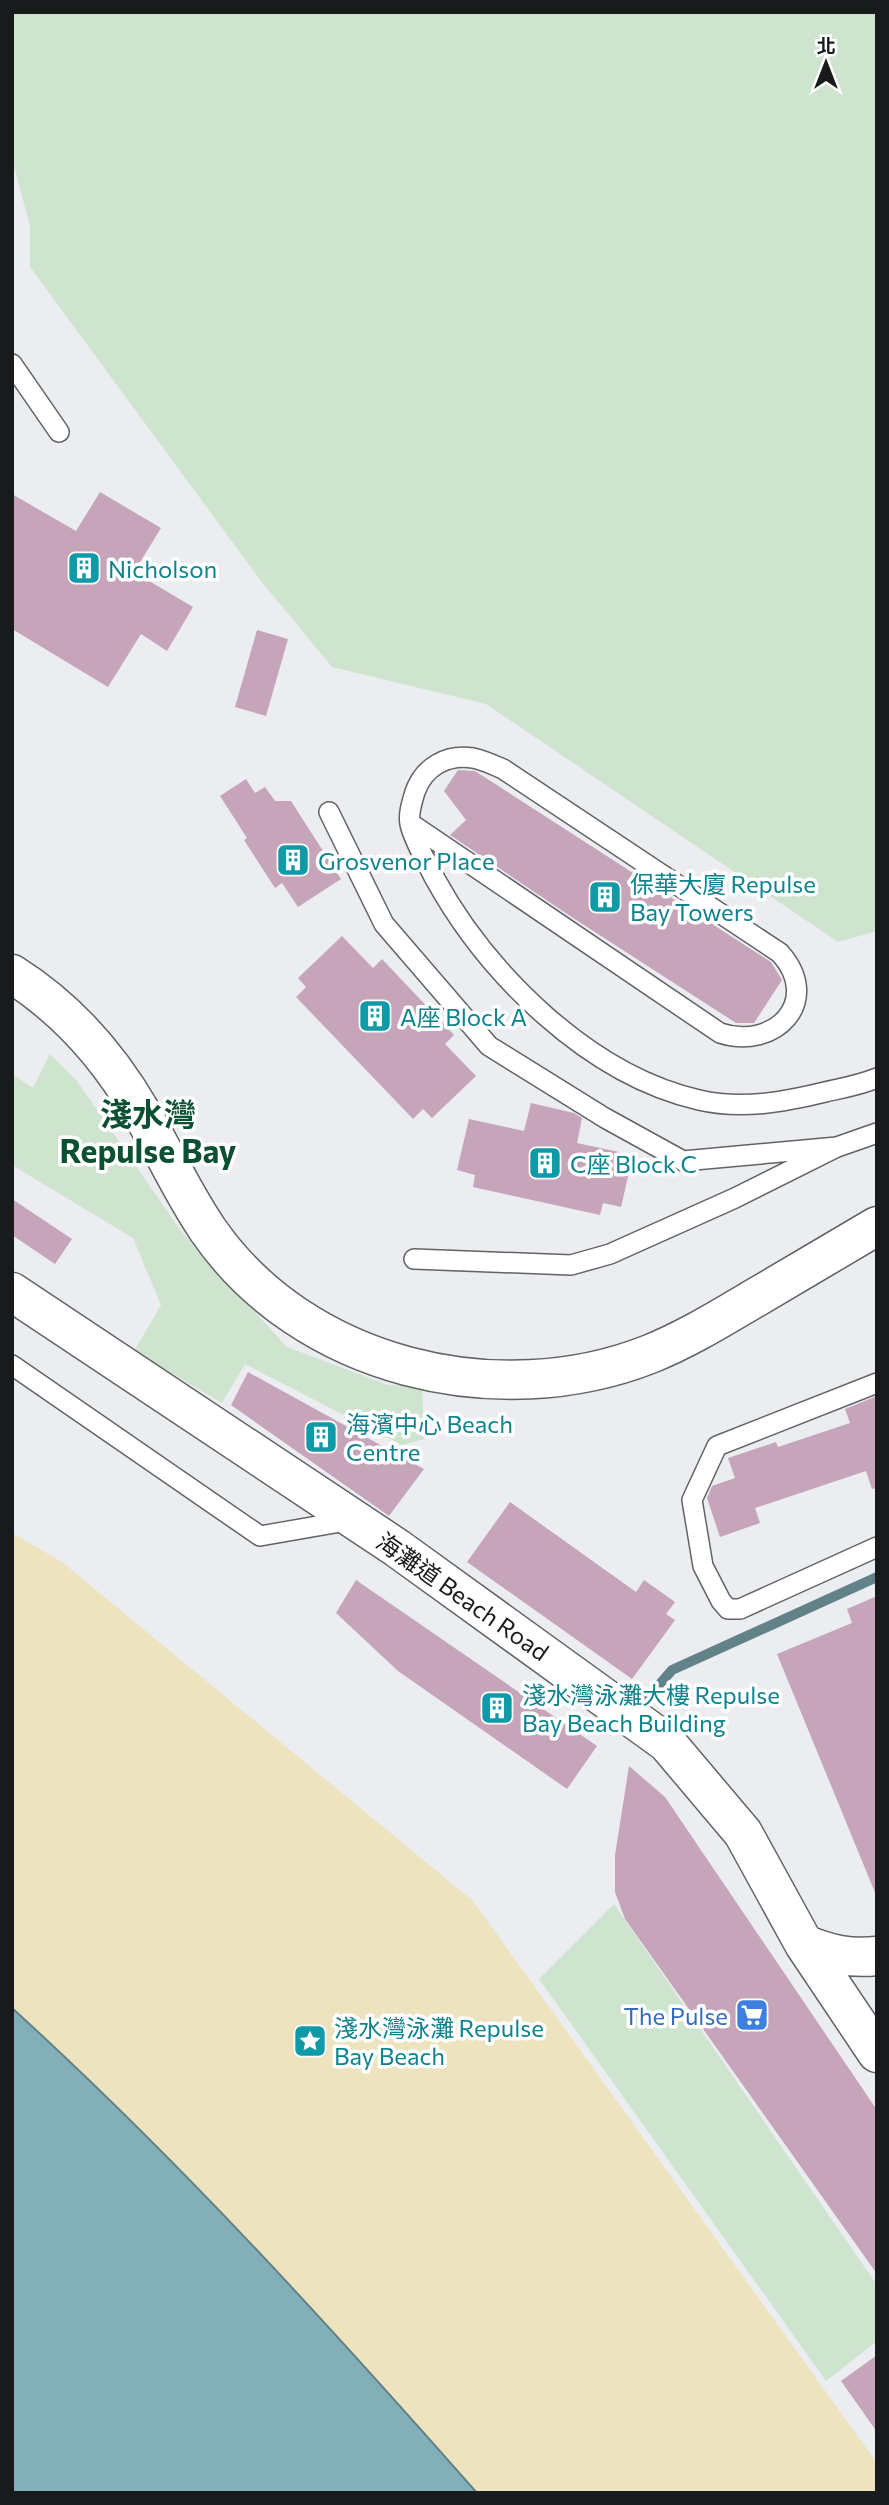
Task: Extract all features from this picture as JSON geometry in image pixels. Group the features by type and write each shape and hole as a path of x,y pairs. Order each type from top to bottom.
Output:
{"street":[{"path":"12,974 64,1014 101,1054 140,1110 204,1223 224,1250 254,1282 313,1328 360,1351 384,1359 436,1372 497,1380 556,1379 602,1370 650,1354 697,1332 877,1226"},
{"name":"海灘道 Beach Road","path":"12,1292 397,1548 667,1743 743,1833 804,1944 877,2053"},
{"path":"804,1944 844,1957 877,1956"}],"lane":[{"path":"12,364 60,432"},
{"path":"410,823 720,1033 735,1038 765,1034 780,1025 790,1014 797,997 792,967 780,953 503,769 473,758 435,764 420,778 411,804 410,823 427,864 448,902 501,973 532,1004 566,1032 631,1073 670,1092 702,1101 734,1105 766,1104 877,1078"},
{"path":"329,812 384,924 489,1046 605,1118 683,1161 836,1147"},
{"path":"414,1259 571,1265 610,1254 735,1198 836,1147 877,1133"},
{"path":"12,1365 260,1536 354,1519"},
{"path":"877,1383 718,1446 692,1500 703,1566 728,1609 740,1609 877,1547"}],"green space":[{"path":"12,12 877,12 877,931 838,942 486,704 332,667 261,581 30,267 30,226 12,159"},
{"path":"50,1054 77,1081 181,1231 287,1347 388,1385 422,1386 424,1439 402,1445 245,1364 222,1403 134,1351 161,1305 133,1238 12,1165 12,1074 33,1088"},
{"path":"614,1904 877,2285 877,2341 826,2381 539,1979"}],"sand":[{"name":"淺水灣泳灘 Repulse Bay Beach","path":"12,1533 62,1562 473,1901 877,2463 877,2493 477,2493 251,2244 134,2124 12,2008"}],"water":[{"path":"12,2008 134,2124 251,2244 477,2493 12,2493"}],"building":[{"name":"Nicholson","path":"100,492 161,528 134,572 193,607 167,651 141,634 108,687 12,629 12,494 76,531"},
{"path":"257,630 288,639 266,716 235,707"},
{"name":"保華大廈 Repulse Bay Towers","path":"458,770 475,771 771,962 782,980 754,1023 736,1023 450,835 466,820 444,791"},
{"name":"Grosvenor Place","path":"246,779 255,793 265,787 275,801 291,801 341,879 298,907 282,883 275,888 220,796"},
{"name":"A座 Block A","path":"342,936 373,968 382,959 454,1035 445,1044 476,1076 432,1118 423,1109 413,1119 296,997 306,987 298,978"},
{"name":"C座 Block C","path":"531,1103 574,1113 582,1118 577,1143 633,1155 621,1207 603,1203 600,1215 473,1187 475,1175 457,1170 469,1119 524,1131"},
{"path":"12,1199 72,1239 55,1264 12,1235"},
{"name":"海濱中心 Beach Centre","path":"248,1372 424,1469 389,1516 231,1405"},
{"path":"877,1396 877,1488 872,1489 866,1471 755,1508 760,1523 720,1537 707,1498 712,1486 735,1478 728,1458 776,1442 778,1447 850,1423 845,1409"},
{"path":"510,1502 636,1592 644,1580 675,1602 666,1614 675,1620 632,1679 467,1562"},
{"name":"淺水灣泳灘大樓 Repulse Bay Beach Building","path":"356,1580 597,1746 567,1789 398,1671 336,1613"},
{"path":"877,1596 876,1895 777,1654 852,1623 847,1609"},
{"name":"The Pulse","path":"629,1766 665,1797 877,2110 877,2274 625,1919 615,1892 615,1855"},
{"path":"877,2355 877,2432 841,2381"}],"waterway":[{"path":"641,1706 672,1670 877,1577"}],"place":[{"name":"Nicholson","path":"84,568"},
{"name":"Grosvenor Place","path":"293,860"},
{"name":"保華大廈 Repulse Bay Towers","path":"605,897"},
{"name":"A座 Block A","path":"375,1016"},
{"name":"C座 Block C","path":"545,1163"},
{"name":"海濱中心 Beach Centre","path":"321,1437"},
{"name":"淺水灣泳灘大樓 Repulse Bay Beach Building","path":"497,1708"},
{"name":"The Pulse","path":"752,2015"},
{"name":"淺水灣泳灘 Repulse Bay Beach","path":"310,2041"}],"district":[{"name":"淺水灣 Repulse Bay","path":"148,1132"}]}
